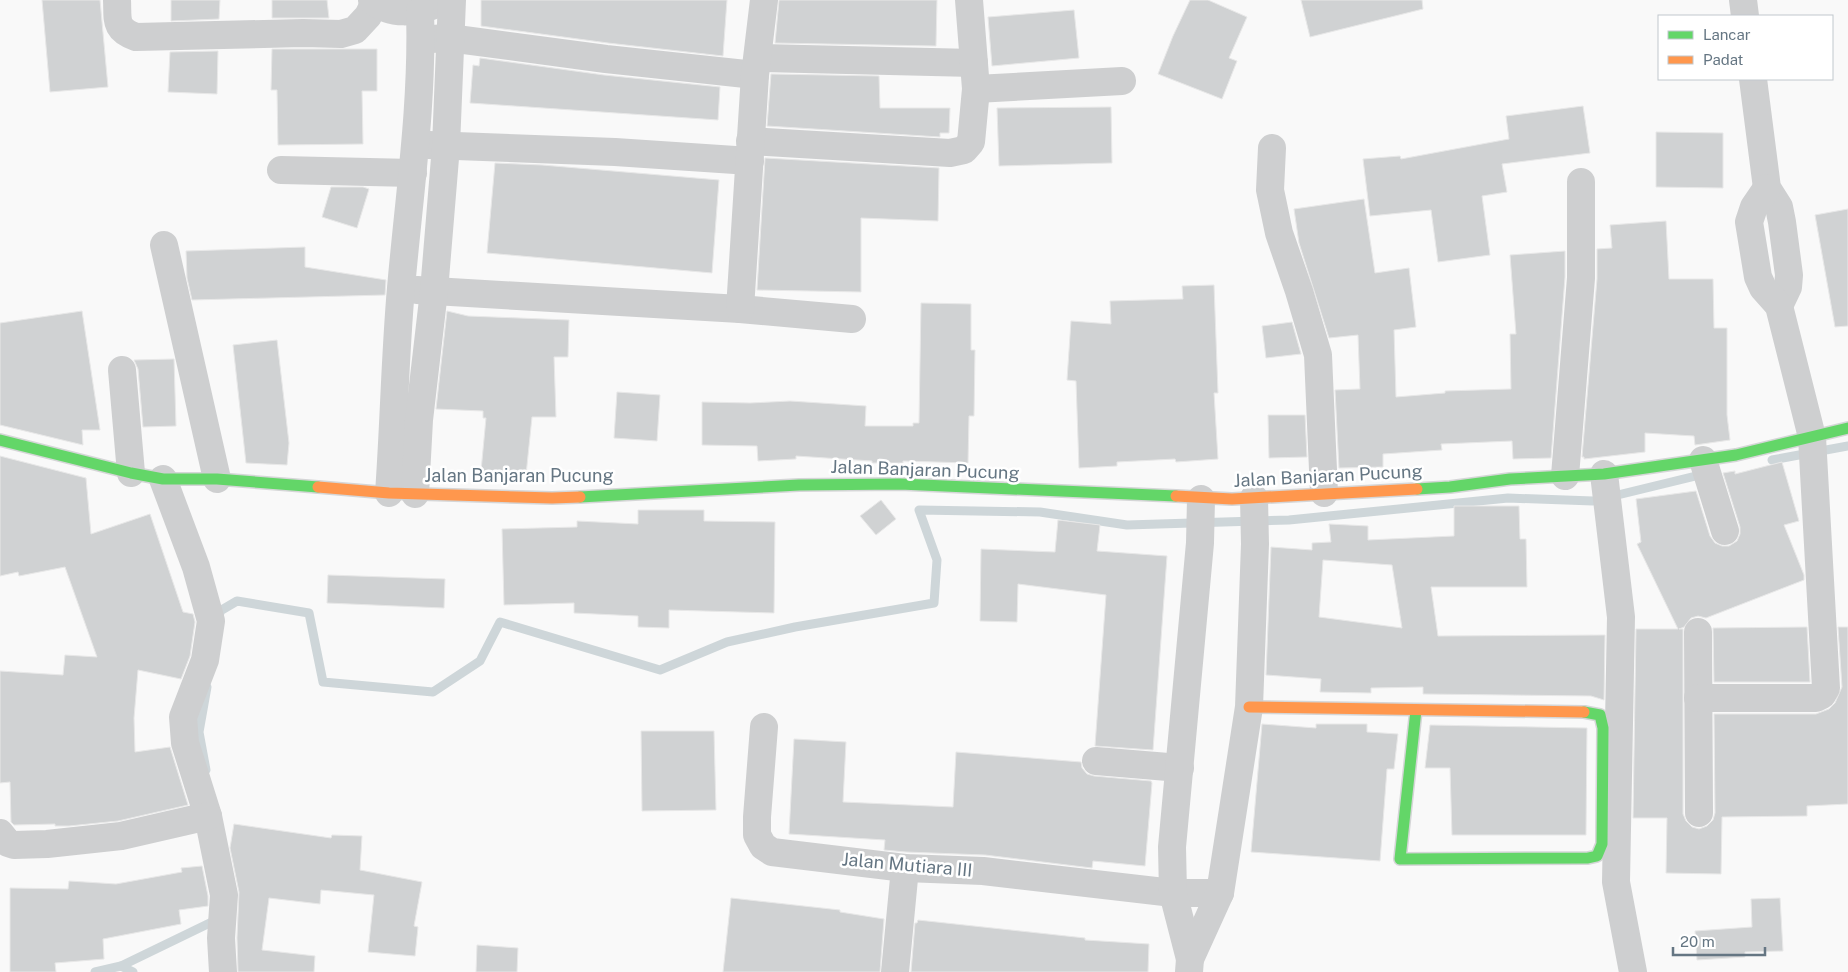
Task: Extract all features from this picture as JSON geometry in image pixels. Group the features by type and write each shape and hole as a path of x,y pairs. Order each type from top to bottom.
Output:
{"street":[{"path":"117,0 118,23 124,33 136,37 294,33 341,34 355,30 368,16 373,1 397,12 431,6 421,39 413,173 401,289 402,493"},
{"path":"402,493 419,420 434,291 446,146 452,0"},
{"path":"740,309 756,66 764,0"},
{"path":"1743,0 1745,15"},
{"path":"415,144 615,152 750,151 950,154 964,150 971,142 975,76 976,1"},
{"path":"421,39 449,38 606,59 1122,81"},
{"path":"1698,698 1816,698 1822,695 1826,688 1812,450 1780,306 1788,287 1789,275 1779,207 1767,188 1753,80"},
{"path":"1272,148 1270,190 1279,233 1318,354 1324,493"},
{"path":"281,170 413,173"},
{"path":"1565,476 1581,278 1581,182"},
{"path":"164,245 217,479"},
{"path":"401,289 740,309 852,319"},
{"path":"122,370 131,473"},
{"name":"Jalan Banjaran Pucung","path":"0,440 131,473 163,479 217,479 402,493 552,498 799,485 900,484 1202,506 1254,502 1324,493 1450,487 1510,479 1565,476 1605,489 1706,471 1736,455 1812,450 1848,428"},
{"path":"1706,471 1724,531"},
{"path":"163,479 196,567 211,621 205,660 183,717 185,743 208,816 224,896 221,938 223,972"},
{"path":"1605,489 1621,617 1616,882 1633,972"},
{"path":"1190,966 1220,893 1249,706 1255,541 1254,502"},
{"path":"1190,966 1173,893 1172,847 1202,506"},
{"path":"1698,632 1699,813"},
{"path":"1249,706 1591,712 1600,715 1604,728 1602,844 1597,856 1588,858 1400,860 1416,710"},
{"name":"Jalan Mutiara III","path":"764,727 757,835 763,846 772,852 905,868 983,871 1173,893 1220,893"},
{"path":"1096,761 1180,768"},
{"path":"0,832 8,843 14,845 46,844 121,836 208,816"},
{"path":"895,972 905,868"}],"building":[{"path":"42,0 100,0 108,87 50,92"},
{"path":"171,0 220,0 219,19 171,21"},
{"path":"272,0 327,0 329,18 272,18"},
{"path":"481,0 727,0 723,56 481,26"},
{"path":"779,0 937,0 936,46 775,43"},
{"path":"1190,0 1208,0 1247,17 1229,58 1237,61 1222,99 1158,74"},
{"path":"1301,0 1422,0 1423,9 1310,37"},
{"path":"1074,10 1079,58 992,66 988,17"},
{"path":"272,49 377,49 377,91 362,91 363,144 278,145 277,90 271,90"},
{"path":"218,51 217,94 168,92 170,52"},
{"path":"480,58 604,75 720,87 718,120 470,103 473,65 479,66"},
{"path":"771,74 879,76 880,108 950,108 949,133 940,133 940,137 767,126"},
{"path":"1583,106 1590,153 1502,164 1507,192 1482,196 1490,255 1438,262 1431,210 1370,216 1363,159 1400,156 1401,159 1509,139 1506,116"},
{"path":"1111,107 1112,163 999,166 997,108"},
{"path":"1656,132 1723,133 1723,188 1656,187"},
{"path":"765,158 939,168 938,221 861,218 861,292 757,290"},
{"path":"495,163 542,165 719,180 712,273 487,253"},
{"path":"331,187 363,187 369,189 357,228 322,217"},
{"path":"1364,199 1375,273 1409,268 1416,327 1394,330 1396,397 1445,393 1445,391 1511,389 1510,334 1516,334 1510,255 1565,251 1565,277 1551,458 1513,459 1512,441 1441,444 1442,450 1383,454 1383,467 1339,468 1335,390 1360,389 1358,335 1329,338 1299,243 1294,209"},
{"path":"1848,209 1848,326 1835,327 1815,215"},
{"path":"1666,221 1669,279 1713,279 1714,328 1727,328 1727,415 1730,440 1695,445 1694,436 1645,433 1645,452 1584,459 1582,457 1597,279 1597,249 1612,248 1610,225"},
{"path":"305,247 305,267 386,280 385,295 192,300 187,278 186,251"},
{"path":"1214,285 1218,393 1214,393 1218,459 1176,462 1175,459 1117,462 1117,466 1079,468 1076,381 1067,380 1071,321 1111,324 1110,301 1183,299 1182,286"},
{"path":"921,303 971,304 971,350 975,350 974,416 969,416 968,463 903,461 903,463 872,463 872,461 796,456 796,459 758,461 757,446 702,445 702,402 750,403 790,401 866,406 865,426 913,426 913,423 919,423"},
{"path":"82,311 100,430 82,430 83,445 0,425 0,323"},
{"path":"447,311 468,316 569,320 568,357 554,357 556,417 532,417 526,475 481,471 486,418 483,418 483,411 436,409"},
{"path":"1292,322 1301,354 1266,358 1262,326"},
{"path":"277,340 289,443 287,465 246,463 233,345"},
{"path":"174,359 176,426 143,427 138,369 134,360"},
{"path":"617,392 660,395 657,441 614,438"},
{"path":"1268,415 1305,415 1307,457 1269,458"},
{"path":"0,456 86,478 91,534 150,514 183,612 193,614 195,622 190,656 181,679 138,670 134,718 135,752 170,747 188,805 118,821 69,826 55,826 55,824 14,825 11,822 10,782 0,783 0,671 63,675 65,655 97,657 65,567 19,576 18,572 0,576"},
{"path":"1782,462 1799,521 1784,525 1804,575 1804,580 1706,618 1698,616 1691,618 1684,627 1679,629 1683,629 1683,814 1686,821 1692,827 1699,829 1707,826 1713,820 1715,813 1714,714 1816,714 1829,709 1835,703 1842,687 1838,627 1848,627 1848,804 1807,806 1807,816 1722,817 1721,874 1666,873 1667,818 1633,818 1636,629 1678,629 1637,544 1641,542 1636,499 1696,491 1710,536 1715,543 1729,546 1737,541 1740,527 1723,473 1735,471 1735,474"},
{"path":"881,500 896,519 876,535 860,516"},
{"path":"1454,506 1519,506 1520,539 1526,539 1527,587 1431,587 1438,636 1605,635 1604,700 1591,696 1423,694 1423,687 1371,688 1371,693 1320,692 1321,679 1266,675 1271,547 1312,550 1312,543 1331,542 1329,524 1368,526 1368,540 1454,536","holes":["1323,560 1392,565 1402,628 1319,617"]},
{"path":"638,510 704,510 704,521 775,522 774,613 669,610 669,628 638,627 638,616 574,613 574,603 504,605 502,529 577,527 577,521 638,524"},
{"path":"1058,520 1100,525 1097,551 1167,556 1153,750 1095,746 1106,595 1018,584 1017,622 980,621 981,549 1055,552"},
{"path":"328,575 445,579 444,608 327,603"},
{"path":"1807,627 1810,682 1714,682 1713,628"},
{"path":"1262,724 1316,728 1316,724 1367,724 1367,732 1398,734 1394,769 1387,769 1380,861 1251,852"},
{"path":"1430,725 1587,728 1586,835 1452,835 1450,768 1425,768"},
{"path":"641,731 714,731 716,810 642,811"},
{"path":"794,739 846,742 843,802 953,807 956,752 1081,762 1082,768 1087,774 1094,776 1151,781 1145,866 1093,861 1092,868 985,855 906,852 884,850 885,840 789,834"},
{"path":"234,824 331,838 332,835 362,836 360,870 422,882 414,926 418,927 415,956 368,952 374,895 321,890 320,904 269,898 262,950 315,956 314,972 238,972 239,892 230,848"},
{"path":"202,866 208,906 179,910 181,924 103,939 104,959 55,963 56,972 10,972 10,888 68,889 69,881 116,884 182,872 181,868"},
{"path":"731,898 840,910 840,912 884,919 880,972 723,972"},
{"path":"1780,898 1783,951 1745,952 1745,957 1697,960 1695,931 1752,927 1751,899"},
{"path":"918,920 1085,938 1085,940 1149,944 1148,972 911,972 915,923"},
{"path":"477,945 518,948 517,972 476,972"}],"waterway":[{"path":"1772,460 1848,446"},
{"path":"219,620 220,611 237,601 309,613 323,682 433,692 480,661 500,622 660,670 727,642 795,627 934,603 937,560 919,510 1040,512 1127,525 1289,520 1508,498 1593,501 1704,474"},
{"path":"206,770 199,732 207,687"},
{"path":"121,966 218,919"},
{"path":"95,972 121,966 133,972"}],"traffic: fast":[{"path":"1417,489 1450,487 1510,479 1604,474 1736,455 1848,428"},
{"path":"0,440 131,473 163,479 217,479 318,487"},
{"path":"580,497 799,485 900,484 1176,496"},
{"path":"1416,710 1400,859 1588,858 1597,856 1602,844 1603,728 1600,715 1584,712"}],"traffic: slow":[{"path":"318,487 389,493 552,498 580,497"},
{"path":"1176,496 1232,499 1417,489"},
{"path":"1249,707 1584,712"}]}
